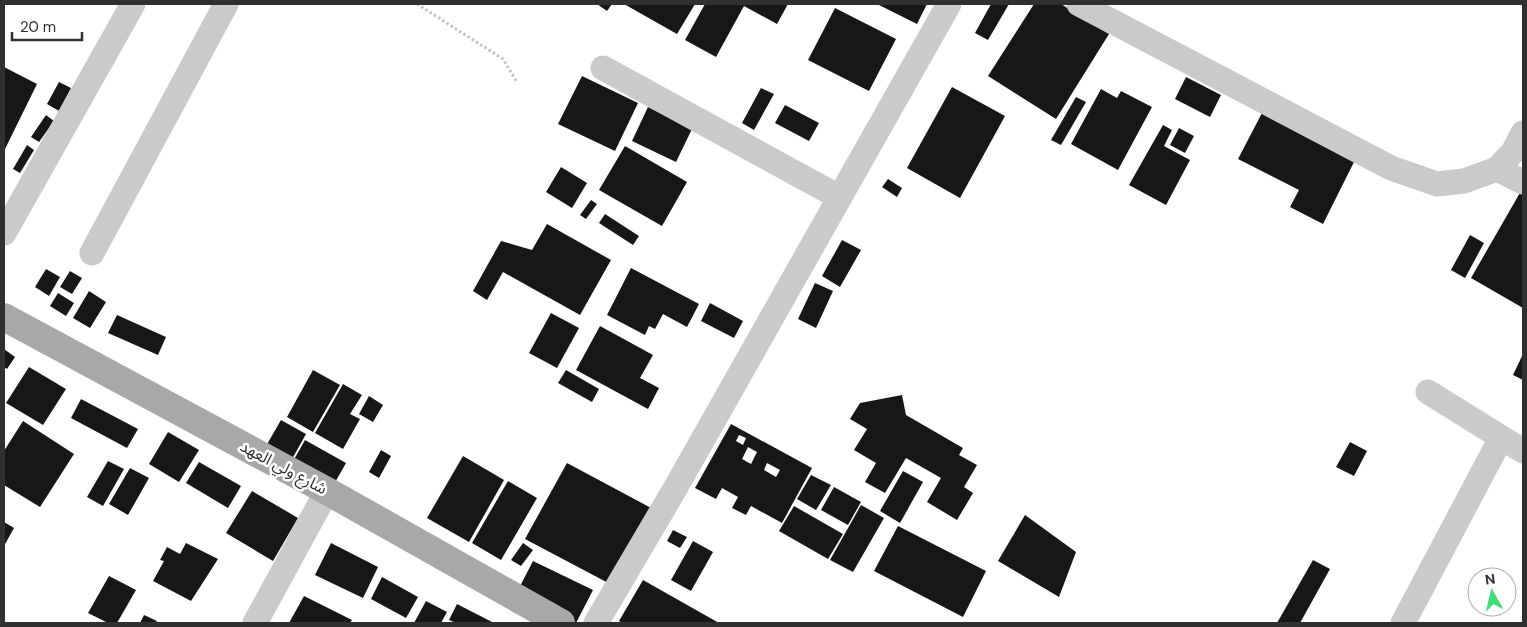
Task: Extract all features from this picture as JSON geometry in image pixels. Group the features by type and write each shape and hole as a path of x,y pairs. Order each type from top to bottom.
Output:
{"main road":[{"name":"شارع ولي العهد","path":"4,317 327,491 560,623"}],"street":[{"path":"4,233 134,4"},
{"path":"92,253 226,4"},
{"path":"596,623 676,487 949,4"},
{"path":"1079,4 1391,168 1437,184 1464,181 1497,169 1513,152 1523,133"},
{"path":"603,68 839,197"},
{"path":"1497,169 1523,182"},
{"path":"1428,392 1523,451"},
{"path":"1402,623 1500,438"},
{"path":"255,623 327,491"}],"path":[{"path":"417,4 503,59 518,82"}],"building":[{"path":"597,4 612,4 607,11"},
{"path":"624,4 695,4 677,34"},
{"path":"705,4 788,4 777,24 744,6 716,57 685,40"},
{"path":"877,4 927,4 917,24"},
{"path":"991,4 1009,4 988,40 975,33"},
{"path":"1034,4 1061,4 1109,34 1056,119 988,76"},
{"path":"835,8 896,39 869,91 808,60"},
{"path":"4,67 37,84 4,151"},
{"path":"582,76 638,103 615,151 558,124"},
{"path":"1186,77 1221,95 1210,117 1175,99"},
{"path":"59,82 71,88 59,111 47,104"},
{"path":"952,87 1005,116 960,198 907,168"},
{"path":"761,88 774,94 754,130 742,123"},
{"path":"1101,89 1117,98 1121,91 1152,107 1118,170 1071,144"},
{"path":"1076,97 1086,102 1061,145 1051,140"},
{"path":"785,105 819,123 809,141 775,123"},
{"path":"648,107 692,129 676,162 632,141"},
{"path":"1263,111 1356,158 1323,224 1290,207 1299,190 1238,159"},
{"path":"46,115 54,121 39,142 31,137"},
{"path":"1163,125 1172,130 1164,146 1190,160 1166,205 1129,185"},
{"path":"1179,128 1194,136 1185,153 1170,145"},
{"path":"27,145 34,150 20,173 13,169"},
{"path":"625,146 687,182 662,226 599,190"},
{"path":"561,167 587,183 572,208 546,192"},
{"path":"888,179 902,188 897,197 882,187"},
{"path":"1521,191 1523,193 1523,308 1471,278"},
{"path":"591,200 597,204 586,219 580,215"},
{"path":"605,214 639,236 633,245 599,223"},
{"path":"547,224 611,260 580,315 503,272 487,300 473,291 501,241 532,250"},
{"path":"1470,235 1484,243 1465,278 1451,270"},
{"path":"842,240 861,250 840,287 822,276"},
{"path":"631,268 699,304 687,327 663,314 655,329 649,326 645,335 607,315"},
{"path":"46,269 60,277 49,296 35,287"},
{"path":"70,271 82,278 72,294 60,287"},
{"path":"815,283 833,291 816,328 798,319"},
{"path":"89,291 106,302 90,328 73,318"},
{"path":"58,293 74,303 66,316 50,306"},
{"path":"710,303 743,321 734,338 701,321"},
{"path":"551,313 579,328 557,368 529,353"},
{"path":"117,315 166,337 158,355 108,333"},
{"path":"600,326 653,355 640,378 659,388 648,409 576,370"},
{"path":"4,349 15,357 7,369 4,367"},
{"path":"1523,354 1523,380 1513,375"},
{"path":"29,367 66,389 43,425 6,403"},
{"path":"313,370 340,385 313,432 287,417"},
{"path":"566,370 599,389 592,402 558,383"},
{"path":"343,384 362,395 350,414 360,419 343,449 315,433"},
{"path":"902,395 906,415 963,448 959,455 977,465 964,487 973,493 957,520 927,502 941,478 906,458 885,493 865,482 876,463 854,450 867,429 850,419 860,403"},
{"path":"369,396 383,405 373,422 359,414"},
{"path":"81,399 138,429 127,448 71,418"},
{"path":"281,420 306,434 291,461 266,446"},
{"path":"23,421 74,454 40,507 4,485 4,451"},
{"path":"731,424 812,468 782,523 751,506 746,515 732,508 738,497 722,488 716,499 695,488","holes":["739,435 746,438 743,445 736,441","748,447 757,452 751,464 742,459","767,463 780,470 776,477 764,470"]},
{"path":"168,432 199,450 179,482 149,464"},
{"path":"305,440 346,463 333,486 292,463"},
{"path":"1350,442 1367,451 1354,476 1336,467"},
{"path":"381,450 391,456 379,478 369,472"},
{"path":"463,456 504,480 469,542 427,518"},
{"path":"108,461 124,469 103,506 87,497"},
{"path":"199,462 241,486 228,508 186,483"},
{"path":"567,463 653,509 612,585 525,539"},
{"path":"130,468 149,478 128,515 109,504"},
{"path":"903,471 923,482 900,523 880,511"},
{"path":"811,475 831,485 816,510 797,499"},
{"path":"508,481 537,498 501,560 472,543"},
{"path":"834,487 861,502 848,525 821,510"},
{"path":"252,491 298,518 273,561 226,533"},
{"path":"861,505 884,518 853,572 830,560"},
{"path":"794,506 843,534 828,559 779,531"},
{"path":"1025,515 1076,552 1059,597 998,561"},
{"path":"4,522 14,528 4,546"},
{"path":"898,526 986,571 963,617 874,571"},
{"path":"673,530 687,537 680,548 667,541"},
{"path":"693,541 713,552 691,591 671,580"},
{"path":"186,543 218,559 191,601 153,581 164,561 160,560 167,547 180,554"},
{"path":"331,543 378,567 363,598 315,575"},
{"path":"523,543 533,550 521,566 511,560"},
{"path":"1313,560 1330,569 1300,623 1277,623"},
{"path":"533,561 593,590 576,623 515,596"},
{"path":"109,576 136,590 117,623 108,623 88,613"},
{"path":"382,577 418,597 406,618 371,599"},
{"path":"643,580 719,623 622,623 619,621"},
{"path":"304,596 352,620 350,623 289,623"},
{"path":"426,601 447,612 441,623 414,623"},
{"path":"457,604 494,623 456,623 449,620"},
{"path":"144,615 157,621 155,623 140,623"}]}
